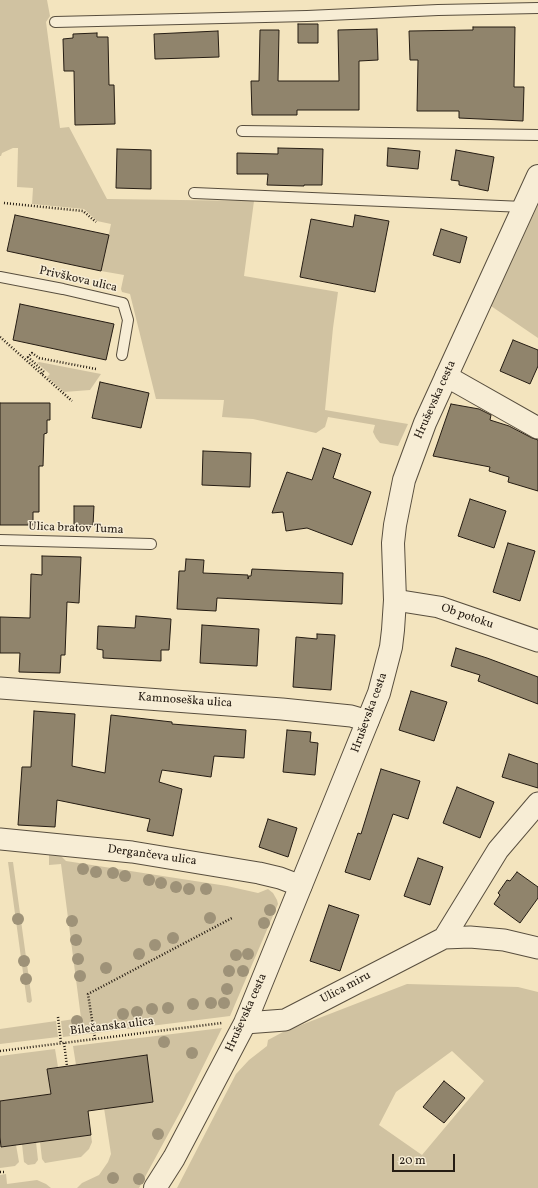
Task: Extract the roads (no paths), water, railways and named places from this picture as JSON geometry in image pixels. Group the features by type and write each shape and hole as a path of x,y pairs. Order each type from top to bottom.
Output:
{"street":[{"name":"Hruševska cesta","path":"155,1188 174,1158 301,886 379,693 388,660 393,630 395,600 393,543 404,480 425,423 538,176"},
{"path":"446,376 538,428"},
{"name":"Ob potoku","path":"395,600 439,607 538,641"},
{"name":"Kamnoseška ulica","path":"0,688 282,709 351,716 368,721"},
{"path":"444,938 498,850 538,802"},
{"name":"Dergančeva ulica","path":"0,839 132,852 259,873 280,878 301,886"},
{"name":"Ulica miru","path":"236,1023 285,1020 444,938 470,937 504,940 538,948"}],"lane":[{"path":"55,22 307,16 438,10 538,8"},
{"path":"242,131 538,135"},
{"path":"194,192 524,207"},
{"name":"Privškova ulica","path":"0,277 63,289 123,303 128,320 122,355"},
{"name":"Ulica bratov Tuma","path":"0,540 152,544"}]}
